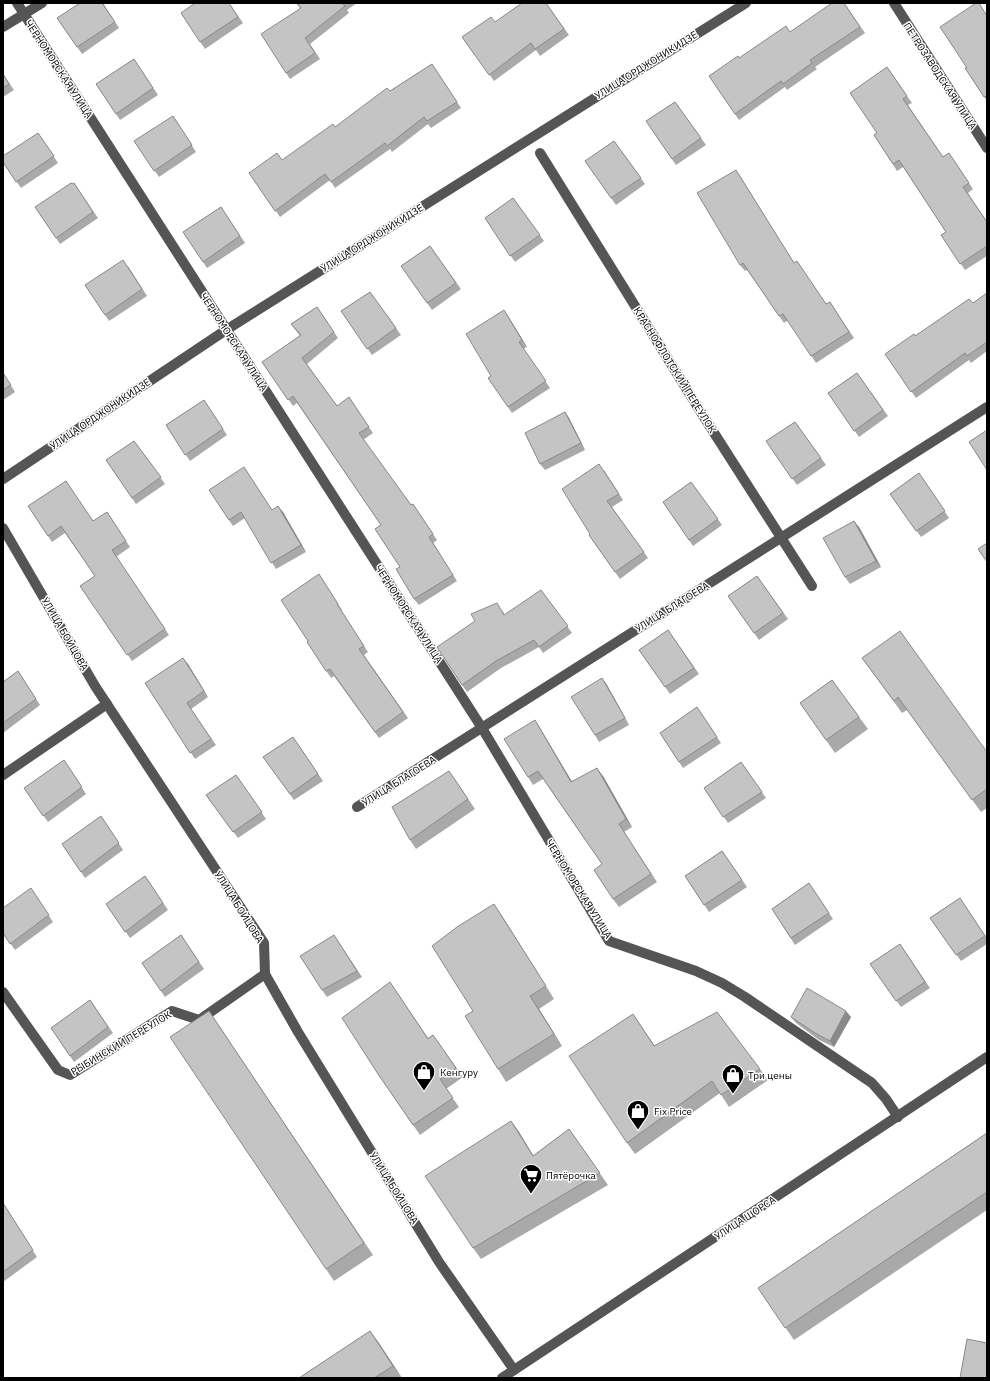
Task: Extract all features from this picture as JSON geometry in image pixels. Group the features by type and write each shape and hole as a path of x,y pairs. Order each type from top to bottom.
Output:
{"street":[{"name":"ЧЕРНОМОРСКАЯ УЛИЦА","path":"17,3 482,728 609,941 696,971 722,983 872,1083 886,1099 898,1117"},
{"path":"3,27 42,3"},
{"name":"УЛИЦА ОРДЖОНИКИДЗЕ","path":"3,479 226,330 746,3"},
{"name":"ПЕТРОЗАВОДСКАЯ УЛИЦА","path":"894,3 987,148"},
{"name":"КРАСНОФЛОТСКИЙ ПЕРЕУЛОК","path":"540,153 709,425 812,586"},
{"name":"УЛИЦА БЛАГОЕВА","path":"358,807 987,407"},
{"name":"УЛИЦА БОЙЦОВА","path":"3,528 106,704 264,943 265,974 298,1032 439,1262 514,1370"},
{"path":"3,775 106,704"},
{"name":"РЫБИНСКИЙ ПЕРЕУЛОК","path":"3,992 58,1070 70,1075 172,1011 199,1020 265,974"},
{"name":"УЛИЦА ЩОРСА","path":"502,1378 987,1057"}],"building":[{"path":"80,3 102,3 115,22 77,47 57,18"},
{"path":"195,3 229,3 238,17 200,42 181,13"},
{"path":"297,3 342,3 345,6 305,38 315,53 286,73 261,34 301,8"},
{"path":"522,3 546,3 564,29 535,49 531,43 489,75 462,37 491,17 495,22"},
{"path":"832,3 844,3 860,27 810,60 812,63 783,84 781,81 735,114 709,76 738,56 739,58 786,26 790,32"},
{"path":"976,3 979,3 987,16 987,96 984,97 940,27"},
{"path":"134,59 153,88 116,114 96,84"},
{"path":"432,64 457,102 427,121 424,117 387,146 385,143 331,182 325,174 275,211 249,173 277,153 282,160 333,124 335,127 387,88 390,91"},
{"path":"887,67 907,96 903,99 943,157 949,153 969,183 963,187 987,222 987,246 960,264 941,235 946,232 899,160 893,164 874,135 877,133 850,93"},
{"path":"3,74 9,84 3,88"},
{"path":"675,102 701,138 672,159 646,121"},
{"path":"173,116 192,145 154,171 134,141"},
{"path":"38,133 54,156 16,182 3,162 3,156"},
{"path":"614,141 641,178 611,198 585,161"},
{"path":"736,170 794,263 797,261 826,304 830,302 849,332 811,356 783,314 779,316 743,263 740,265 697,193"},
{"path":"71,183 74,183 93,212 56,238 35,207"},
{"path":"513,198 540,235 510,256 485,218"},
{"path":"221,207 240,236 203,262 183,232"},
{"path":"430,246 456,283 427,303 401,266"},
{"path":"123,260 142,289 105,315 85,285"},
{"path":"370,292 396,328 367,349 341,311"},
{"path":"987,293 987,342 967,356 965,353 911,392 885,354 914,334 915,336 969,299 973,303"},
{"path":"317,307 334,332 302,358 337,406 349,397 369,427 359,433 411,505 413,504 433,534 429,537 453,575 414,599 396,569 400,567 375,529 381,525 293,396 288,400 262,362 301,335 291,324"},
{"path":"504,310 522,340 519,342 546,381 508,407 488,378 491,376 466,334"},
{"path":"3,373 11,385 3,390"},
{"path":"857,373 883,410 854,431 828,393"},
{"path":"204,400 223,429 185,455 166,425"},
{"path":"565,412 581,443 540,464 525,433"},
{"path":"795,422 821,458 792,479 766,441"},
{"path":"987,430 987,470 969,442"},
{"path":"134,441 161,477 132,498 106,460"},
{"path":"599,464 619,494 607,501 644,552 615,572 589,535 590,534 562,489"},
{"path":"244,467 272,510 278,506 301,545 271,563 241,512 229,520 209,490"},
{"path":"919,473 945,511 916,531 890,494"},
{"path":"66,481 93,521 107,512 126,541 112,550 165,629 127,655 80,586 95,576 61,526 48,536 28,506"},
{"path":"691,482 718,519 689,540 663,502"},
{"path":"854,521 876,561 845,577 823,538"},
{"path":"987,543 987,562 978,549"},
{"path":"319,574 364,646 359,649 403,712 375,732 330,669 326,671 281,600"},
{"path":"757,576 783,613 754,633 728,596"},
{"path":"541,590 568,626 539,647 534,640 496,661 462,685 437,647 475,621 471,614 497,603 504,615"},
{"path":"668,630 694,668 665,687 639,650"},
{"path":"900,631 987,752 987,789 972,800 898,697 894,701 862,658"},
{"path":"183,658 204,691 187,703 211,739 190,753 145,683"},
{"path":"18,671 36,699 3,723 3,682"},
{"path":"602,678 625,718 595,735 571,697"},
{"path":"832,680 859,717 826,740 800,703"},
{"path":"697,707 717,737 679,762 660,733"},
{"path":"535,720 571,782 597,768 626,819 619,824 651,874 613,899 594,870 602,864 538,771 528,777 504,739"},
{"path":"293,737 318,774 290,794 263,757"},
{"path":"64,760 82,787 43,816 24,788"},
{"path":"741,762 762,792 723,817 704,788"},
{"path":"449,771 468,799 410,840 392,807"},
{"path":"236,775 262,812 233,832 206,795"},
{"path":"101,816 119,843 81,872 62,844"},
{"path":"722,851 742,880 704,905 685,876"},
{"path":"145,876 163,903 125,932 106,904"},
{"path":"809,883 829,913 791,938 772,909"},
{"path":"31,888 49,915 10,944 3,933 3,908"},
{"path":"960,898 985,936 956,955 930,918"},
{"path":"494,904 546,986 530,996 554,1034 498,1069 465,1016 473,1011 432,946 457,927"},
{"path":"181,935 199,962 161,991 142,963"},
{"path":"334,935 357,971 322,990 300,956"},
{"path":"900,944 925,982 896,1001 870,964"},
{"path":"390,982 428,1039 433,1035 456,1068 440,1079 453,1098 413,1125 342,1018"},
{"path":"807,988 846,1011 830,1041 791,1017"},
{"path":"90,1000 108,1027 70,1056 51,1028"},
{"path":"209,1011 364,1243 326,1269 170,1037"},
{"path":"717,1012 760,1069 721,1095 712,1081 627,1143 569,1056 633,1014 654,1046"},
{"path":"511,1121 533,1156 569,1129 600,1173 473,1248 425,1176"},
{"path":"987,1133 987,1192 785,1328 758,1288"},
{"path":"3,1203 33,1250 3,1272"},
{"path":"370,1331 393,1366 374,1378 299,1378"},
{"path":"967,1339 987,1343 987,1378 960,1378"}],"place":[{"name":"Кенгуру","path":"424,1092"},
{"name":"Три цены","path":"733,1094"},
{"name":"Fix Price","path":"638,1130"},
{"name":"Пятёрочка","path":"531,1194"}]}
